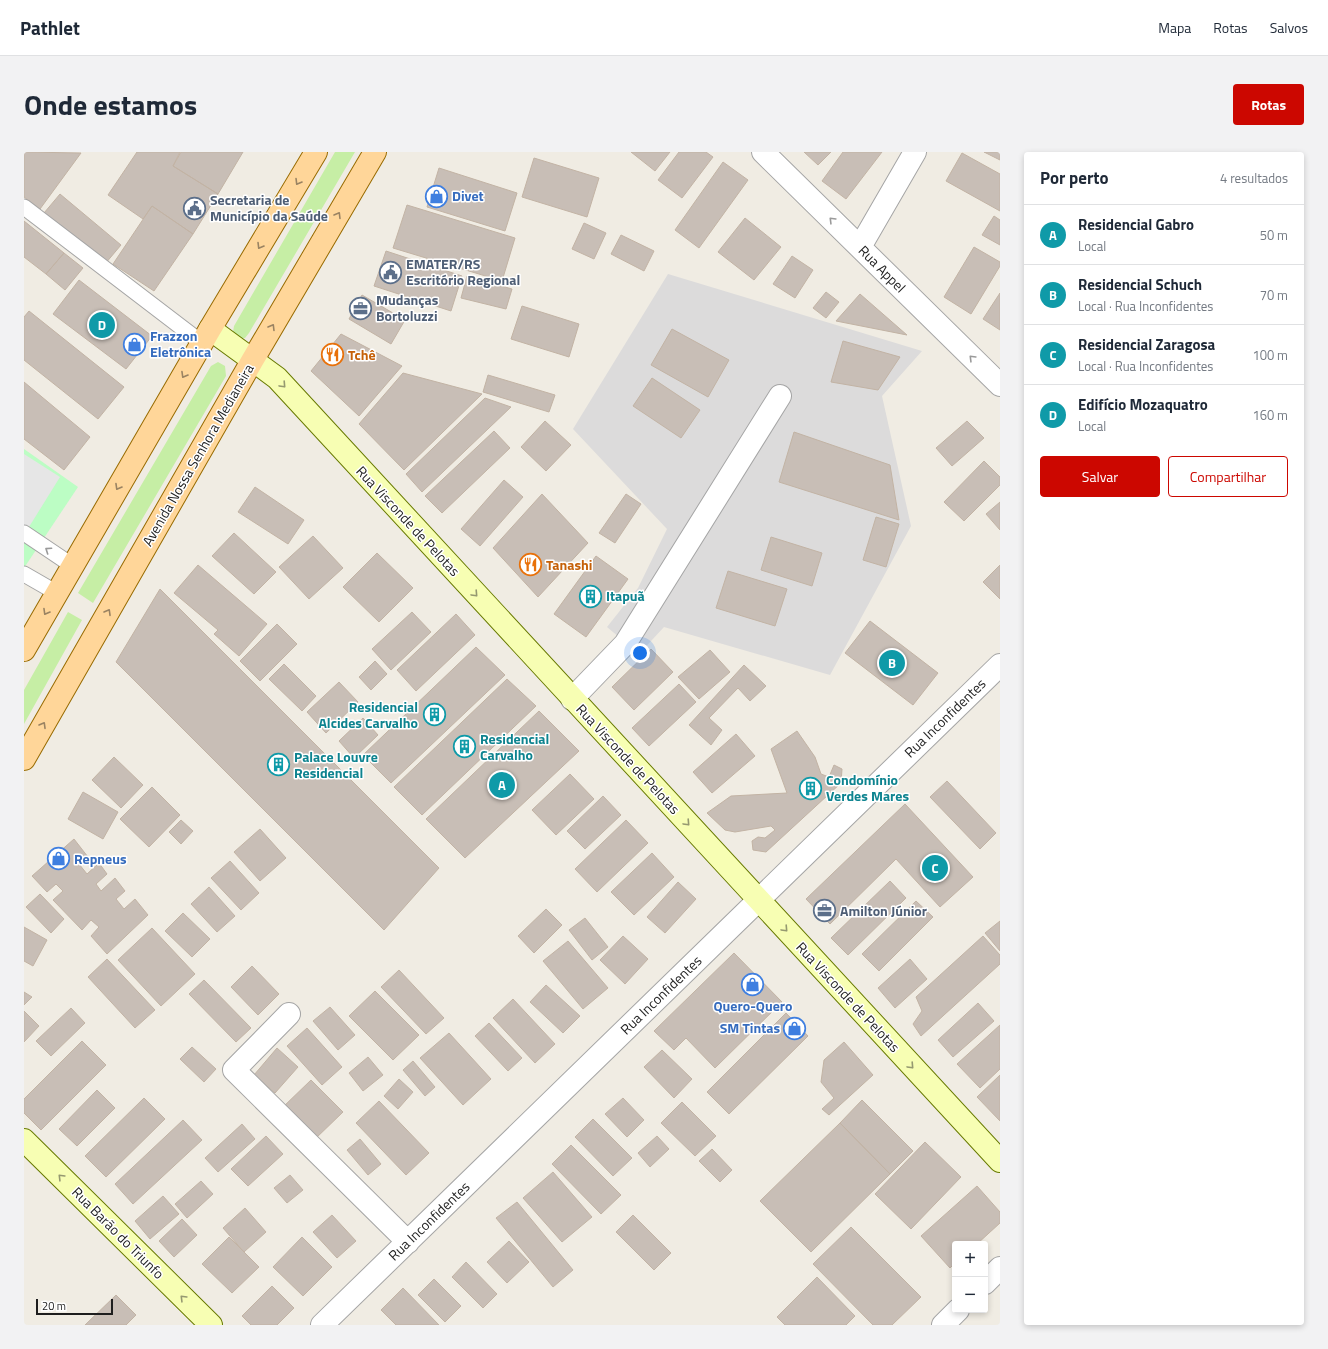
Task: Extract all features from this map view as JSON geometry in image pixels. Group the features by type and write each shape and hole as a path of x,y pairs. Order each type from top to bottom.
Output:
{"main road":[{"path":"24,650 206,336 316,152"},
{"name":"Avenida Nossa Senhora Medianeira","path":"24,759 252,360 375,152"}],"street":[{"name":"Rua Appel","path":"763,152 1000,385"},
{"path":"860,247 915,152"},
{"name":"Rua Visconde de Pelotas","path":"206,336 252,360 277,378 1000,1161"},
{"path":"572,699 625,644 780,396"},
{"name":"Rua Inconfidentes","path":"322,1325 1000,665"},
{"path":"289,1014 234,1070 408,1242"},
{"name":"Rua Barão do Triunfo","path":"24,1140 211,1325"},
{"path":"988,1280 1000,1268"},
{"path":"943,1325 955,1313"}],"lane":[{"path":"24,207 206,336"},
{"path":"24,533 73,566"},
{"path":"24,574 57,593"}],"shaded area":[{"path":"668,274 922,351 882,396 911,526 830,675 664,627 639,654 607,627 638,588 667,529 573,429"},
{"path":"24,454 60,477 24,535"}],"green space":[{"path":"335,152 355,152 249,333 245,338 239,339 233,332 234,326"},
{"path":"218,362 225,366 226,376 93,603 78,593 211,366"},
{"path":"24,449 78,487 24,568"},
{"path":"68,612 82,620 24,724 24,690"}],"building":[{"path":"24,152 81,153 40,209 24,197"},
{"path":"137,152 180,152 173,166 218,194 193,234 152,206 143,219 108,195"},
{"path":"181,152 243,152 218,194 173,166"},
{"path":"631,152 670,152 655,171"},
{"path":"679,152 706,152 713,157 682,198 658,180"},
{"path":"804,152 831,152 818,165"},
{"path":"843,152 882,152 846,199 822,181"},
{"path":"984,152 1000,152 1000,160"},
{"path":"962,153 1000,174 1000,211 946,181"},
{"path":"534,158 599,178 587,217 522,197"},
{"path":"723,162 748,180 699,248 675,230"},
{"path":"439,168 517,193 505,231 427,207"},
{"path":"60,194 121,245 105,264 44,213"},
{"path":"407,205 515,238 502,281 393,248"},
{"path":"152,206 193,234 154,291 113,264"},
{"path":"994,216 1000,220 1000,245 982,235"},
{"path":"745,218 781,247 754,280 718,252"},
{"path":"24,221 64,253 46,274 24,257"},
{"path":"584,223 606,233 594,259 572,249"},
{"path":"621,235 654,251 644,271 611,254"},
{"path":"974,247 1000,262 1000,266 971,314 944,297"},
{"path":"386,251 462,276 451,311 374,286"},
{"path":"64,253 83,268 65,290 46,274"},
{"path":"792,256 813,270 795,298 773,284"},
{"path":"467,276 512,289 506,309 461,298"},
{"path":"79,280 152,336 126,369 53,314"},
{"path":"826,292 839,302 826,318 813,308"},
{"path":"1000,293 1000,330 983,319"},
{"path":"860,294 907,335 836,321"},
{"path":"362,295 405,320 391,344 349,319"},
{"path":"522,306 579,324 569,357 511,339"},
{"path":"29,311 124,387 98,419 24,360 24,317"},
{"path":"672,329 729,360 708,397 651,365"},
{"path":"341,334 402,366 359,416 311,371"},
{"path":"843,341 900,357 878,390 831,382"},
{"path":"403,373 482,394 404,470 359,424"},
{"path":"488,375 555,395 549,412 483,392"},
{"path":"652,378 700,410 681,438 633,406"},
{"path":"24,382 90,437 64,470 24,439"},
{"path":"485,398 511,407 422,492 406,474"},
{"path":"545,421 571,445 546,471 521,447"},
{"path":"967,421 984,438 952,466 936,448"},
{"path":"494,431 510,448 442,513 425,496"},
{"path":"794,432 890,465 899,520 779,482"},
{"path":"984,461 1000,477 1000,485 964,521 944,502"},
{"path":"504,480 523,497 480,546 461,529"},
{"path":"255,487 304,520 288,544 238,512"},
{"path":"542,494 588,543 538,597 493,548"},
{"path":"626,494 641,504 615,543 599,533"},
{"path":"1000,502 1000,530 986,514"},
{"path":"876,517 899,524 886,567 863,560"},
{"path":"234,533 276,572 254,594 212,556"},
{"path":"313,536 343,568 309,599 279,567"},
{"path":"771,537 822,553 812,586 761,570"},
{"path":"377,553 413,588 379,622 343,587"},
{"name":"Itapuã","path":"596,556 628,579 586,637 554,614"},
{"path":"198,565 267,624 239,656 214,634 218,630 174,593"},
{"path":"1000,565 1000,599 983,582"},
{"path":"728,571 787,589 775,626 716,608"},
{"name":"Palace Louvre Residencial","path":"160,589 439,868 384,930 116,662"},
{"path":"412,612 431,632 391,670 372,649"},
{"path":"456,614 475,635 416,691 397,670"},
{"path":"870,621 938,673 913,705 845,653"},
{"path":"277,624 297,644 260,681 240,661"},
{"name":"Residencial Alcides Carvalho","path":"476,647 505,675 391,783 363,755"},
{"path":"651,649 673,672 634,710 612,687"},
{"path":"710,650 730,672 699,699 678,677"},
{"path":"375,661 387,674 371,690 359,677"},
{"path":"284,664 316,696 302,711 269,679"},
{"path":"744,665 766,686 750,701 738,688 709,718 722,730 711,745 689,725"},
{"name":"Residencial Carvalho","path":"507,679 536,706 422,815 394,787"},
{"path":"339,682 358,702 326,733 307,712"},
{"path":"679,684 696,702 649,746 632,728"},
{"path":"539,711 579,751 465,858 426,819"},
{"path":"363,718 378,735 354,758 339,741"},
{"name":"Condomínio Verdes Mares","path":"797,731 815,757 821,774 829,777 834,765 842,769 841,783 766,852 753,850 752,841 758,837 765,838 775,830 771,826 735,832 725,830 707,813 731,796 787,793 771,749"},
{"path":"736,734 755,756 712,793 693,772"},
{"path":"114,757 143,785 121,808 92,780"},
{"path":"570,774 594,799 556,835 532,810"},
{"path":"947,781 996,833 980,849 930,797"},
{"path":"152,787 180,815 149,847 120,819"},
{"path":"83,792 118,812 103,839 68,819"},
{"path":"603,796 621,815 585,849 567,831"},
{"path":"905,804 973,877 940,907 896,859 830,924 806,899"},
{"path":"181,820 193,831 181,844 169,832"},
{"path":"626,820 648,843 597,892 575,869"},
{"path":"260,829 286,858 260,881 234,852"},
{"path":"74,839 88,857 79,864 87,874 99,863 107,874 96,884 101,891 115,878 125,891 116,899 124,909 135,899 148,915 107,954 91,936 99,927 91,920 82,930 53,900 63,891 56,884 47,892 32,876"},
{"path":"652,853 674,877 634,915 611,892"},
{"path":"230,861 259,893 241,910 211,878"},
{"path":"890,881 906,898 848,955 831,938"},
{"path":"678,882 696,899 665,933 647,917"},
{"path":"209,887 235,916 217,932 191,904"},
{"path":"40,894 64,919 51,933 26,907"},
{"path":"916,901 933,917 879,971 862,954"},
{"path":"546,909 562,925 534,953 518,936"},
{"path":"183,913 210,939 192,957 165,931"},
{"path":"585,918 608,947 592,960 569,930"},
{"path":"1000,921 1000,951 985,933"},
{"path":"24,927 47,940 33,966 24,961"},
{"path":"152,928 195,974 161,1006 118,960"},
{"path":"623,936 648,959 625,984 600,960"},
{"path":"983,936 1000,955 1000,964 921,1036 913,1024 922,1011 916,997"},
{"path":"568,941 608,988 583,1009 543,961"},
{"path":"734,953 782,1002 715,1068 686,1038 674,1050 654,1031"},
{"path":"107,959 155,1010 135,1028 88,977"},
{"path":"910,959 927,979 895,1008 878,988"},
{"path":"252,966 279,994 258,1015 231,987"},
{"path":"399,970 444,1018 426,1034 381,987"},
{"path":"204,980 251,1028 236,1042 189,994"},
{"path":"546,985 580,1016 563,1033 530,1002"},
{"path":"375,991 419,1035 393,1060 349,1016"},
{"path":"24,992 32,997 24,1005"},
{"path":"513,999 555,1044 535,1063 493,1018"},
{"path":"978,1003 994,1021 953,1057 938,1040"},
{"path":"330,1007 355,1035 338,1050 313,1021"},
{"path":"71,1008 85,1023 51,1056 36,1041"},
{"path":"24,1011 39,1026 24,1042"},
{"path":"786,1013 808,1036 729,1114 707,1092"},
{"path":"489,1023 522,1058 508,1071 475,1036"},
{"path":"1000,1025 1000,1069 980,1088 957,1064"},
{"path":"307,1028 342,1067 322,1085 287,1046"},
{"path":"449,1033 491,1079 463,1105 420,1058"},
{"path":"82,1041 106,1065 41,1130 24,1113 24,1099"},
{"path":"844,1042 873,1075 829,1115 822,1109 834,1098 821,1082 824,1060"},
{"path":"192,1047 216,1069 204,1082 180,1059"},
{"path":"277,1048 298,1067 275,1093 254,1075"},
{"path":"662,1050 692,1079 674,1098 644,1067"},
{"path":"368,1057 383,1075 363,1091 349,1073"},
{"path":"413,1061 435,1087 425,1096 403,1070"},
{"path":"1000,1075 1000,1121 977,1097"},
{"path":"399,1079 413,1092 398,1109 384,1096"},
{"path":"311,1080 343,1112 314,1140 282,1108"},
{"path":"97,1090 115,1108 77,1146 59,1129"},
{"path":"144,1098 165,1119 106,1177 85,1156"},
{"path":"623,1098 644,1120 627,1137 605,1114"},
{"path":"862,1100 913,1151 890,1174 840,1123"},
{"path":"379,1101 429,1153 406,1175 356,1123"},
{"path":"682,1102 716,1136 695,1156 661,1123"},
{"path":"593,1119 632,1158 613,1176 575,1137"},
{"path":"183,1120 202,1140 133,1204 115,1184"},
{"path":"840,1123 890,1174 811,1252 760,1201"},
{"path":"242,1124 255,1139 218,1172 205,1158"},
{"path":"266,1136 283,1154 248,1186 231,1169"},
{"path":"657,1136 669,1149 650,1167 638,1153"},
{"path":"360,1139 381,1164 368,1175 347,1150"},
{"path":"925,1142 961,1177 911,1229 875,1194"},
{"path":"571,1145 621,1195 601,1214 552,1164"},
{"path":"712,1149 732,1170 720,1182 699,1161"},
{"path":"553,1172 592,1217 562,1242 523,1198"},
{"path":"290,1175 303,1190 287,1203 274,1188"},
{"path":"201,1181 213,1194 187,1218 175,1204"},
{"path":"977,1186 1000,1212 1000,1223 980,1241 952,1241 952,1266 950,1268 921,1236"},
{"path":"163,1196 179,1214 150,1239 135,1221"},
{"path":"517,1202 573,1270 553,1287 496,1218"},
{"path":"245,1208 266,1232 244,1252 223,1228"},
{"path":"332,1215 356,1241 337,1258 313,1232"},
{"path":"633,1215 671,1253 654,1270 616,1232"},
{"path":"182,1219 197,1235 174,1257 159,1241"},
{"path":"851,1227 921,1297 892,1325 873,1325 813,1264"},
{"path":"229,1237 259,1267 232,1293 202,1264"},
{"path":"302,1237 332,1267 303,1296 273,1267"},
{"path":"509,1241 529,1262 507,1283 487,1262"},
{"path":"466,1262 497,1294 483,1308 452,1277"},
{"path":"817,1277 855,1316 846,1325 785,1325 777,1317"},
{"path":"434,1279 461,1306 445,1322 418,1295"},
{"path":"272,1286 294,1308 277,1325 251,1325 242,1316"},
{"path":"403,1288 439,1325 396,1325 381,1310"},
{"path":"116,1295 136,1315 126,1325 85,1325"}],"place":[{"name":"Divet","path":"436,196"},
{"name":"Secretaria de Município da Saúde","path":"195,208"},
{"name":"EMATER/RS Escritório Regional","path":"391,272"},
{"name":"Mudanças Bortoluzzi","path":"361,308"},
{"name":"Edifício Mozaquatro","path":"102,325"},
{"name":"Frazzon Eletrônica","path":"134,344"},
{"name":"Tchê","path":"333,355"},
{"name":"Tanashi","path":"530,565"},
{"name":"Itapuã","path":"591,596"},
{"name":"Residencial Schuch","path":"892,663"},
{"name":"Residencial Alcides Carvalho","path":"434,715"},
{"name":"Residencial Carvalho","path":"465,747"},
{"name":"Palace Louvre Residencial","path":"278,765"},
{"name":"Residencial Gabro","path":"502,785"},
{"name":"Condomínio Verdes Mares","path":"811,788"},
{"name":"Repneus","path":"58,859"},
{"name":"Residencial Zaragosa","path":"935,868"},
{"name":"Amilton Júnior","path":"824,911"},
{"name":"Quero-Quero","path":"753,984"},
{"name":"SM Tintas","path":"795,1028"}]}
